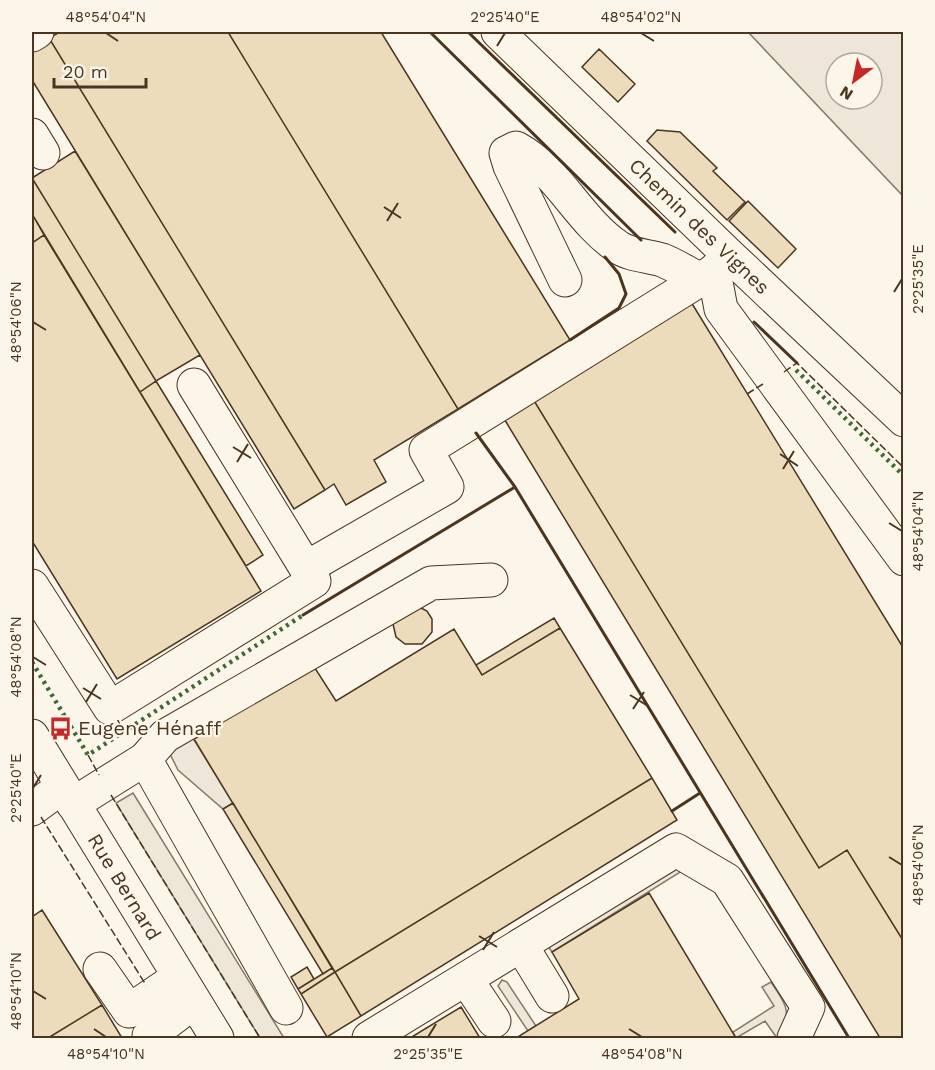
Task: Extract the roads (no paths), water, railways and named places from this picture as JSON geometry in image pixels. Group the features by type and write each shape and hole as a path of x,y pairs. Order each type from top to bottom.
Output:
{"street":[{"path":"32,35 37,32"},
{"name":"Chemin des Vignes","path":"498,32 714,268 903,420"},
{"path":"565,280 510,166 506,153 516,148 531,156 544,168 598,231 620,249 664,261 714,268"},
{"path":"714,268 722,309 903,559"},
{"path":"306,568 447,487 426,450 714,268"},
{"path":"32,586 110,708 314,581 194,385"},
{"path":"32,809 68,796 146,759 165,736 431,583 491,580"},
{"name":"Rue Bernard","path":"32,736 217,1038"},
{"path":"146,759 286,1008"},
{"path":"369,1038 676,850 727,880 808,1007 794,1038"},
{"path":"521,945 552,996"},
{"path":"100,969 129,1011 187,989"},
{"path":"466,978 494,1021"},
{"path":"149,1038 148,1036 187,989"}],"place":[{"name":"Eugène Hénaff","path":"60,728"}]}
